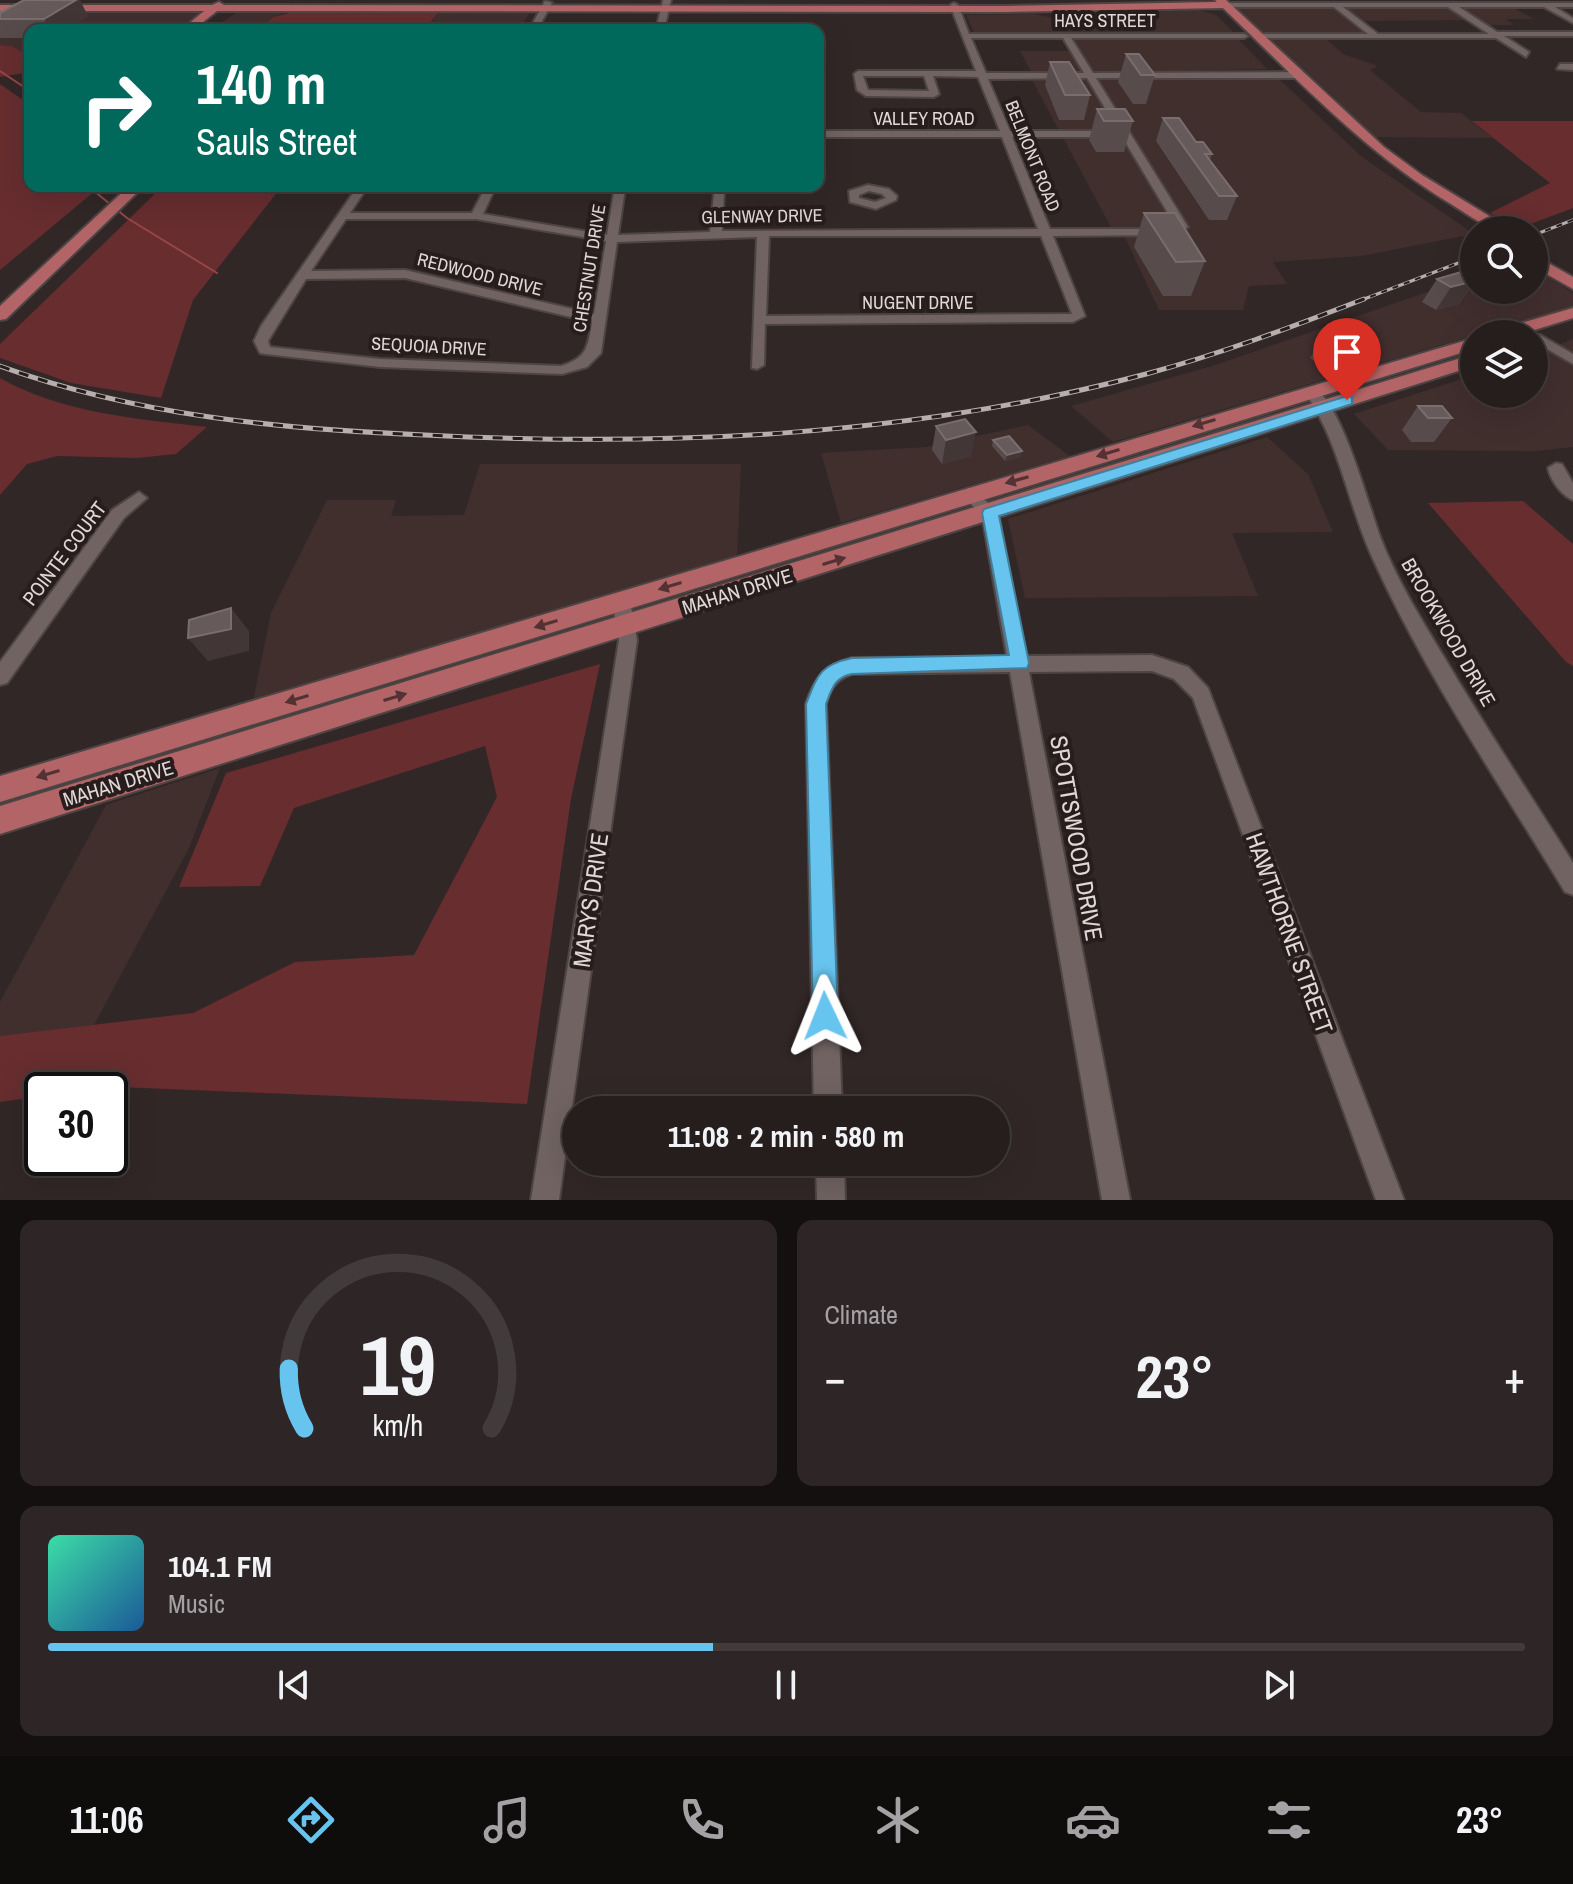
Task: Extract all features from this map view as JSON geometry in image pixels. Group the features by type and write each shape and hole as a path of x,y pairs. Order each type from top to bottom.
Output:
{"main road":[{"path":"249,4 667,2 955,7 1216,5"},
{"path":"0,6 265,3"},
{"path":"42,6 547,4"},
{"path":"195,24 225,5"},
{"path":"206,24 225,5"},
{"path":"955,7 1216,5 1250,36 1337,129 1417,184 1471,216"},
{"path":"1288,75 1417,184"},
{"path":"1337,129 1353,129"},
{"path":"0,297 122,192"},
{"path":"0,315 123,192"},
{"path":"1548,260 1573,271"},
{"path":"1548,264 1573,284"},
{"path":"1548,320 1573,313"},
{"path":"1548,337 1573,329"},
{"name":"MAHAN DRIVE","path":"0,820 181,763 969,494 1460,347"},
{"path":"1413,361 1432,373"},
{"name":"MAHAN DRIVE","path":"0,789 183,733 990,513 1460,364"},
{"path":"1151,440 1166,458"},
{"path":"181,763 183,733"}],"street":[{"path":"662,24 667,2"},
{"path":"1303,5 1392,2 1573,5"},
{"path":"536,24 547,4"},
{"path":"1216,5 1350,5"},
{"path":"1450,5 1526,54"},
{"path":"1545,5 1573,21"},
{"path":"1337,6 1376,36"},
{"name":"BELMONT ROAD","path":"955,7 1080,314 1077,318"},
{"name":"HAYS STREET","path":"967,36 1573,34"},
{"path":"1066,36 1126,134"},
{"path":"1560,67 1573,67"},
{"path":"928,74 934,94 866,93 861,90 858,74 887,73 1090,76 1288,75"},
{"name":"VALLEY ROAD","path":"824,134 1126,134"},
{"name":"GLENWAY DRIVE","path":"343,216 476,216 612,239 763,233 1168,232 1182,227 1126,134"},
{"path":"303,275 359,192"},
{"path":"476,216 488,192"},
{"name":"CHESTNUT DRIVE","path":"593,355 619,192"},
{"path":"716,235 718,192"},
{"path":"874,206 878,233"},
{"path":"757,365 763,233"},
{"name":"REDWOOD DRIVE","path":"303,275 405,274 585,318 600,318"},
{"name":"SEQUOIA DRIVE","path":"303,275 261,341 262,347 272,353 380,363 562,370 573,368 593,355"},
{"name":"NUGENT DRIVE","path":"759,320 1077,318"},
{"path":"1548,346 1573,360"},
{"name":"BROOKWOOD DRIVE","path":"1311,391 1325,407 1366,523 1403,602 1573,884"},
{"path":"1556,468 1557,475 1573,494"},
{"path":"969,494 990,513"},
{"name":"POINTE COURT","path":"0,677 118,514 139,498"},
{"name":"SPOTTSWOOD DRIVE","path":"990,513 1020,663 1116,1200"},
{"name":"MARYS DRIVE","path":"545,1200 628,640 623,613"},
{"path":"828,1096 816,704 826,679 837,669 852,666 1020,663"},
{"name":"HAWTHORNE STREET","path":"1020,663 1152,663 1181,673 1201,694 1390,1200"},
{"path":"830,1176 831,1200"}],"shaded area":[{"path":"1334,7 1369,34 1264,34 1236,8"},
{"path":"1343,7 1449,7 1470,20 1360,21"},
{"path":"1457,7 1512,7 1534,19 1506,19 1514,25 1485,25"},
{"path":"296,9 273,17 265,24 219,24 239,11"},
{"path":"442,9 532,9 523,24 430,24"},
{"path":"26,10 203,12 186,24 24,24 24,56 12,46 0,45 0,25"},
{"path":"1113,10 1199,10 1216,15 1235,34 975,35 966,15 1034,14 1063,20 1113,19 1116,14"},
{"path":"293,12 439,12 429,24 265,24 273,17"},
{"path":"1268,38 1325,38 1343,54 1378,66 1370,70 1421,112 1461,113 1493,138 1372,137 1332,95"},
{"path":"1073,39 1238,39 1267,69 1095,73"},
{"path":"0,45 12,46 24,53 24,73 0,77"},
{"path":"1020,51 1071,51 1085,73 1032,73"},
{"path":"1031,78 1279,79 1362,157 1460,224 1460,237 1361,256 1273,262 1287,284 1249,286 1243,310 1159,310 1121,229 1112,229"},
{"path":"0,84 24,101 24,192 94,192 0,270"},
{"path":"1472,121 1573,121 1573,208 1548,217 1495,216 1490,213 1550,183"},
{"path":"157,192 277,192 193,300 161,398 71,383 0,358 0,344"},
{"path":"1548,277 1573,293 1573,306 1526,320 1460,320 1460,339 1113,442 1071,406 1212,366 1460,281 1460,304 1548,304"},
{"path":"1573,339 1573,447 1536,451 1388,450 1354,414 1460,380 1460,408 1548,408 1548,349"},
{"path":"0,378 24,390 74,407 207,427 176,454 137,458 57,456 27,464 0,495"},
{"path":"1028,425 1070,456 841,523 821,453 926,447"},
{"path":"1267,437 1308,474 1333,532 1232,533 1258,596 1025,598 1008,519"},
{"path":"480,464 741,464 737,556 253,701 271,613 327,500 396,500 391,516 464,515"},
{"path":"1523,501 1573,544 1573,666 1566,662 1428,503"},
{"path":"600,664 571,799 527,1104 128,1087 128,1072 24,1072 24,1099 0,1102 0,1036 193,1013 295,962 414,955 497,797 485,746 294,808 260,886 179,887 226,773"},
{"path":"220,768 188,850 75,1060 0,1058 0,1002 106,805"}],"building":[{"path":"24,0 76,0 44,19 0,19 0,13"},
{"path":"1126,54 1139,54 1155,75 1141,75"},
{"path":"1050,62 1069,62 1090,95 1065,95"},
{"path":"1097,109 1125,109 1133,121 1104,121"},
{"path":"1163,118 1179,118 1196,142 1203,142 1212,154 1205,154 1237,196 1219,196"},
{"path":"1144,213 1175,213 1205,261 1176,262"},
{"path":"1460,272 1460,285 1451,287 1437,279"},
{"path":"1338,331 1357,344 1342,348 1323,335"},
{"path":"1418,406 1442,406 1452,418 1428,418"},
{"path":"965,419 976,432 946,440 936,426"},
{"path":"1009,436 1022,451 1007,455 993,440"},
{"path":"231,608 231,629 188,638 189,620"}],"waterway":[{"path":"0,71 24,87"},
{"path":"95,192 127,218 217,273"}],"railway":[{"path":"1548,230 1573,220"},
{"path":"1359,301 1460,262"},
{"path":"0,366 104,397 263,424 516,438 698,438 878,424 968,412 1057,395 1201,358 1364,299"}],"route":[{"path":"825,1016 816,704 822,684 831,673 852,666 1020,663 990,513 1347,400"}]}
